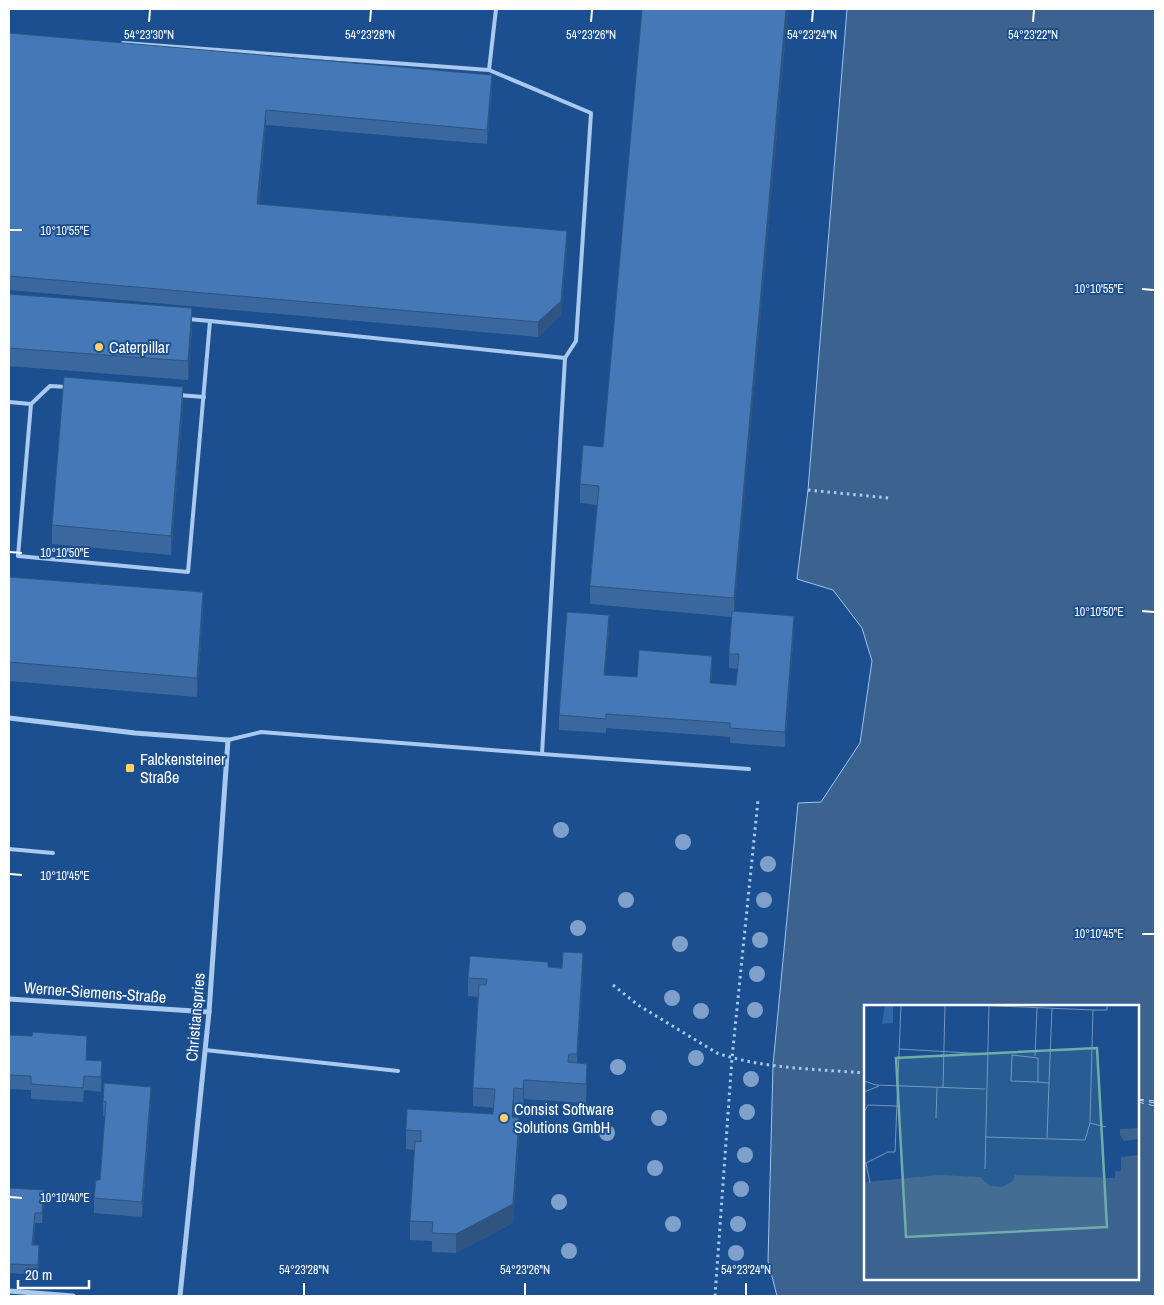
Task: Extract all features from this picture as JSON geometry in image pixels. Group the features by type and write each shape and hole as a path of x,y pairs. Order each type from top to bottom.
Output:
{"street":[{"path":"9,718 135,733 228,740"},
{"name":"Christianspries","path":"180,1296 209,1012 228,740"},
{"name":"Werner-Siemens-Straße","path":"9,999 209,1012"},
{"path":"9,1291 73,1296"}],"lane":[{"path":"489,70 496,9"},
{"path":"116,43 489,70 591,113 576,341 565,358 542,754"},
{"path":"182,319 565,358"},
{"path":"69,387 50,386 31,404 18,556 188,572 210,321"},
{"path":"175,395 204,397"},
{"path":"9,402 31,404"},
{"path":"228,740 261,732 749,768"},
{"path":"9,849 53,853"},
{"path":"205,1050 398,1071"}],"path":[{"path":"808,490 889,498"},
{"path":"714,1296 732,1058 758,800"},
{"path":"614,985 646,1010 717,1053 732,1058 773,1065 864,1073"}],"water":[{"path":"847,9 1155,9 1155,1296 777,1296 768,1261 773,1065 798,803 821,802 860,743 872,661 862,628 833,590 797,579 808,490"}],"building":[{"path":"642,9 786,9 734,598 590,586 599,486 580,484 583,445 603,447"},
{"path":"9,33 492,75 487,130 266,110 257,204 567,231 561,301 538,322 9,276"},
{"name":"Caterpillar","path":"9,294 192,308 188,361 9,348"},
{"path":"64,377 183,387 171,536 52,525"},
{"path":"9,577 203,592 197,678 9,662"},
{"path":"732,611 794,616 785,732 730,728 730,723 606,714 606,719 559,715 567,612 609,615 604,675 637,677 639,650 712,656 710,683 736,685 739,654 729,654"},
{"name":"Consist Software Solutions GmbH","path":"563,952 583,953 577,1054 569,1054 568,1062 587,1064 586,1084 524,1080 523,1089 514,1088 512,1117 519,1118 513,1204 456,1234 432,1233 433,1222 410,1221 415,1141 421,1142 421,1131 406,1130 407,1109 493,1114 495,1089 473,1088 479,985 486,985 487,979 468,978 470,956 548,962 548,967 562,968"},
{"path":"33,1032 87,1036 86,1060 102,1061 101,1077 84,1076 83,1088 31,1084 31,1076 9,1075 9,1035 32,1036"},
{"path":"104,1083 151,1087 142,1202 94,1198 96,1180 100,1180 106,1102 103,1101"},
{"path":"9,1188 44,1190 42,1213 35,1213 32,1245 39,1245 38,1265 9,1264"}],"ferry route":[{"path":"1139,1099 1155,1101"},
{"path":"1139,1100 1155,1103"},
{"path":"1139,1102 1155,1106"}],"place":[{"name":"Caterpillar","path":"99,347"},
{"name":"Falckensteiner Straße","path":"130,768"},
{"name":"Consist Software Solutions GmbH","path":"504,1118"}]}
